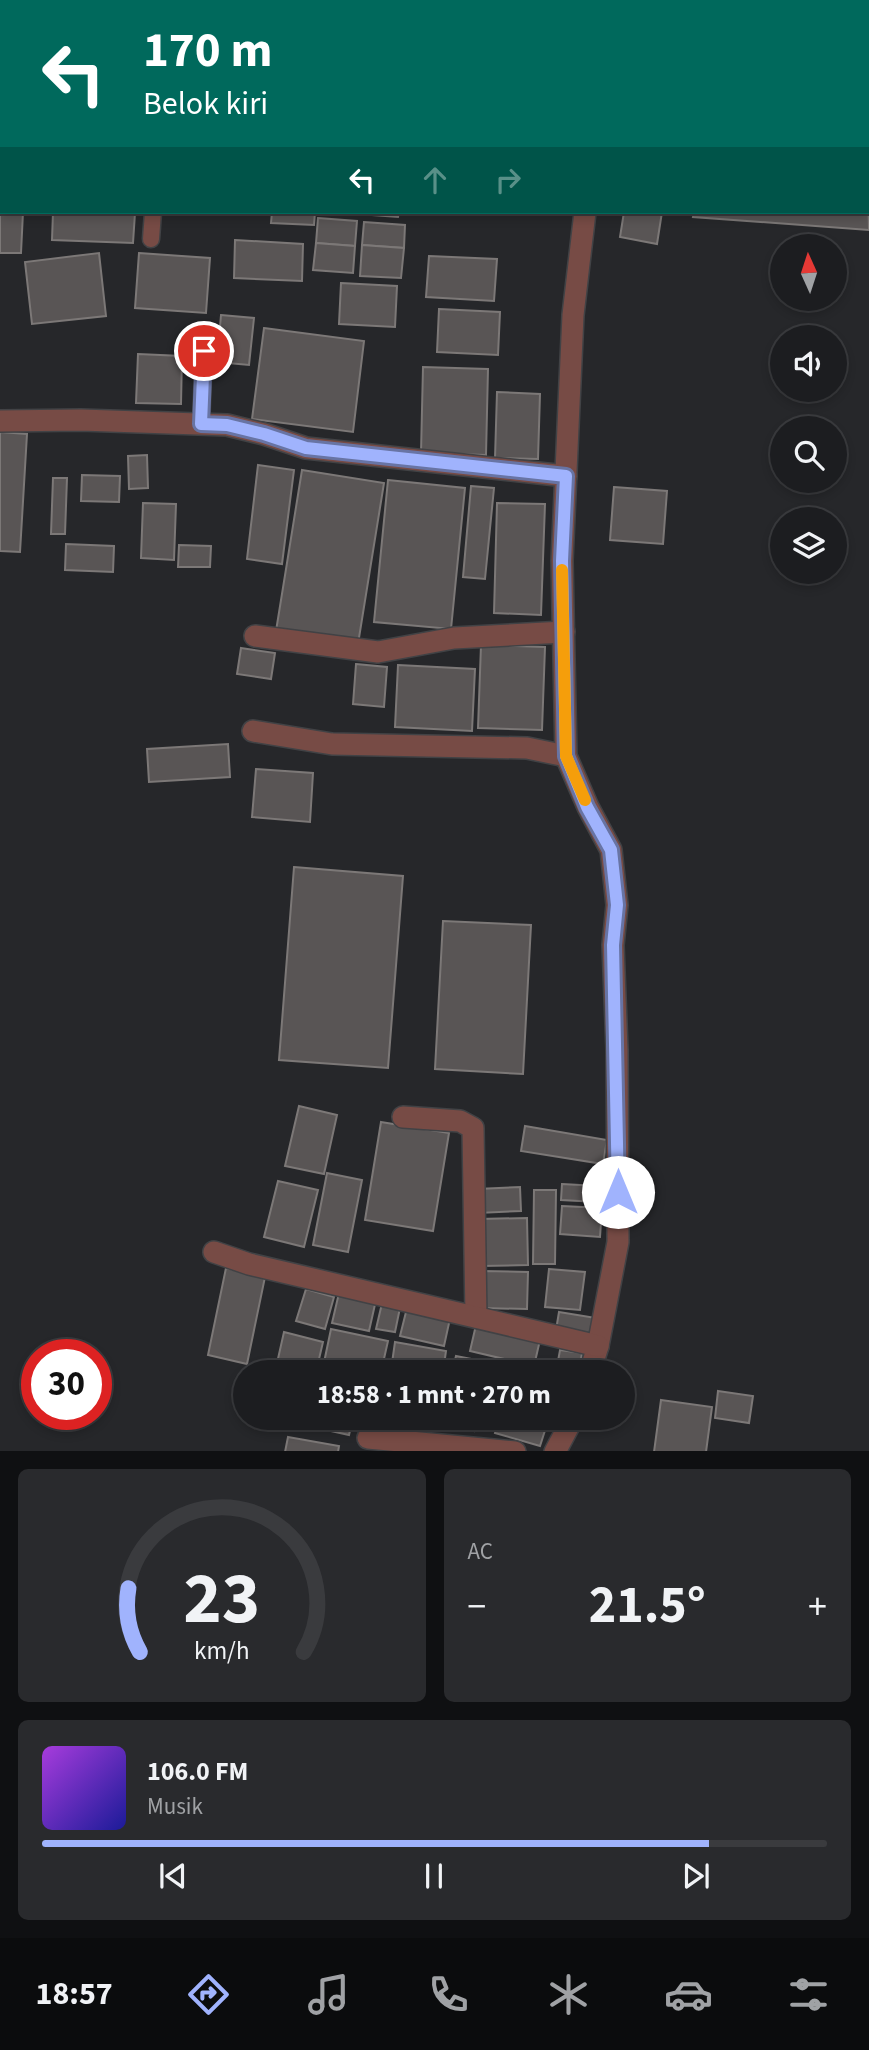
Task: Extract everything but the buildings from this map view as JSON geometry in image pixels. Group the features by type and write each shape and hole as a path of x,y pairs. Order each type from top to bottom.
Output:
{"street":[{"path":"585,214 573,315 562,561 566,756 587,807 611,850 617,905 613,956 617,1050 618,1242 594,1360"},
{"path":"0,421 82,420 227,425 306,448 566,476"},
{"path":"255,636 378,652 454,638 564,632"},
{"path":"253,731 332,744 527,748 566,756"},
{"path":"403,1117 460,1121 473,1128 476,1317"},
{"path":"214,1252 249,1264 598,1346"},
{"path":"555,1451 566,1430"},
{"path":"368,1438 515,1451"}],"lane":[{"path":"151,239 153,214"},
{"path":"201,424 204,351"}],"slow traffic":[{"path":"562,570 566,756 585,800"}],"route":[{"path":"204,351 201,424 227,425 306,448 566,476 562,561 566,756 587,807 611,850 617,905 613,945 618,1192"}]}
